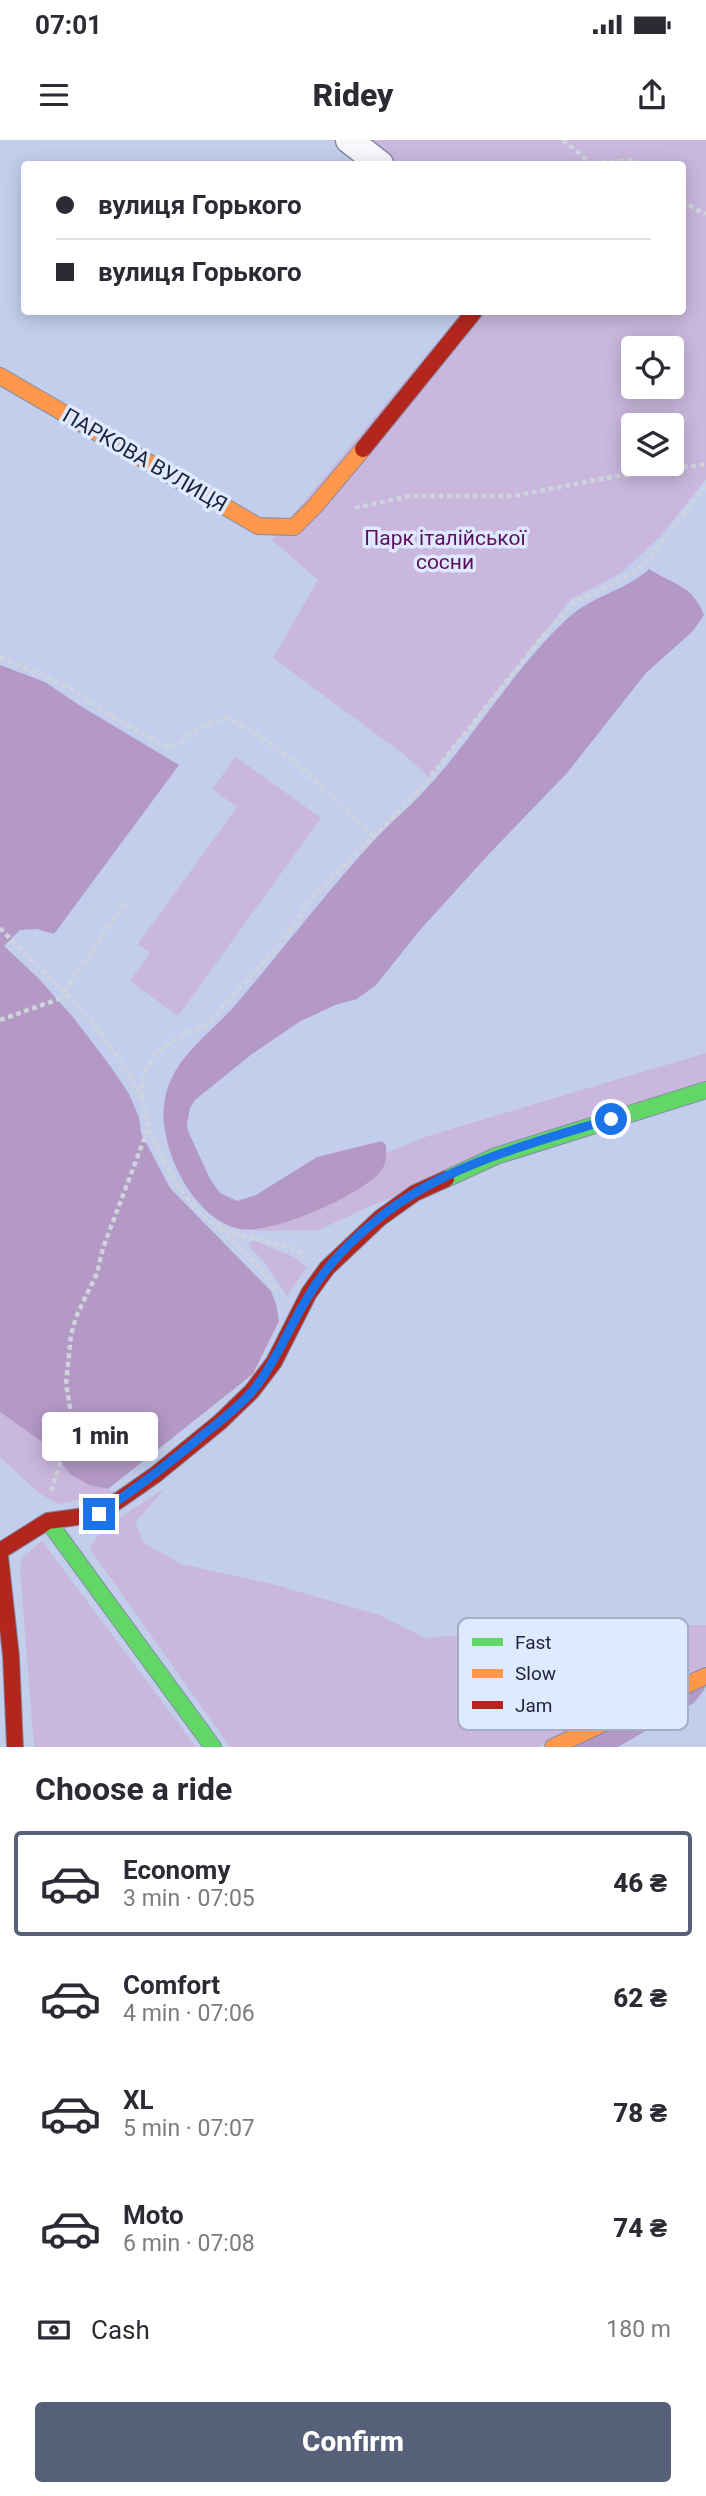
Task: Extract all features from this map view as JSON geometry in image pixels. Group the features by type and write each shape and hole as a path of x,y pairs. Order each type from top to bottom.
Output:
{"street":[{"path":"349,140 376,161"},
{"name":"ПАРКОВА ВУЛИЦЯ","path":"0,376 258,526 294,527 358,455 472,315"},
{"path":"0,1551 48,1521 99,1514 155,1475 220,1422 252,1391 274,1362 309,1293 327,1268 380,1218 415,1193 453,1174 522,1147 706,1090"},
{"path":"48,1521 213,1747"},
{"path":"0,1556 11,1656 15,1747"},
{"path":"688,1684 706,1676"},
{"path":"553,1747 590,1730"}],"path":[{"path":"563,140 588,161"},
{"path":"686,203 706,214"},
{"path":"351,508 409,496 514,496 600,479 706,464"},
{"path":"141,1097 144,1072 157,1052 180,1036 205,1026 276,948 315,894 418,792 529,652 573,603 632,574 651,556 706,485"},
{"path":"0,657 71,688 106,713 162,745 179,744 190,734 210,723 228,718 250,729 281,752 373,835"},
{"path":"0,1020 66,994 127,900"},
{"path":"0,928 66,994 107,1042 141,1097 149,1128 179,1187 193,1205 257,1264 295,1321"},
{"path":"48,1521 51,1489 65,1448 71,1413 66,1384 71,1335 76,1317 97,1273 103,1248 149,1128"},
{"path":"217,1225 247,1237 288,1245 327,1268"}],"green space":[{"name":"Парк італійської сосни","path":"335,140 706,140 706,479 659,538 621,573 571,599 429,777 406,756 273,658 318,580 272,540 460,315 686,315 686,161 361,161"},
{"path":"236,757 321,818 178,1016 130,981 150,953 138,944 237,807 212,789"},
{"path":"706,1053 706,1081 370,1206 319,1230 241,1229 248,1208 428,1136"},
{"path":"255,1241 294,1257 307,1267 287,1296 263,1260 250,1248 250,1242"},
{"path":"0,1412 49,1446 70,1474 89,1485 118,1492 58,1504 39,1493 0,1457"},
{"path":"165,1488 135,1523 144,1543 181,1564 276,1585 379,1615 425,1638 458,1635 458,1730 572,1730 537,1747 230,1747 90,1549 101,1530"},
{"path":"42,1541 196,1747 34,1747 20,1569 23,1557"},
{"path":"688,1625 706,1625 706,1666 688,1675"}],"shaded area":[{"path":"649,569 681,586 694,597 704,615 693,631 646,673 567,773 420,930 376,985 357,999 335,1005 299,1022 252,1054 195,1100 190,1108 188,1131 210,1179 220,1193 237,1201 256,1195 317,1157 382,1141 386,1145 386,1155 381,1171 355,1191 293,1220 254,1229 240,1229 223,1223 208,1212 182,1180 167,1141 164,1105 167,1089 182,1061 238,1002 358,858 444,768 547,638 576,611 640,577"},
{"path":"0,665 45,682 179,765 54,934 37,929 20,930 4,946 73,1017 108,1063 128,1092 139,1117 141,1133 170,1188 271,1291 279,1321 253,1374 108,1489 89,1485 70,1474 48,1446 0,1412"},
{"path":"688,1677 706,1687 688,1706"},
{"path":"589,1730 647,1730 618,1747 570,1747"}],"traffic: fast":[{"path":"446,1179 496,1156 706,1090"},
{"path":"48,1521 213,1747"}],"traffic: slow":[{"path":"0,376 258,526 294,527 363,449"},
{"path":"688,1684 706,1676"},
{"path":"553,1747 590,1730"}],"traffic: jam":[{"path":"363,449 472,315"},
{"path":"0,1551 48,1521 99,1514 155,1475 220,1422 252,1391 274,1362 309,1293 327,1268 380,1218 415,1193 446,1179"},
{"path":"0,1556 11,1656 15,1747"}],"route":[{"path":"99,1514 155,1475 220,1422 252,1391 274,1362 309,1293 327,1268 380,1218 415,1193 453,1174 496,1156 611,1119"}]}
